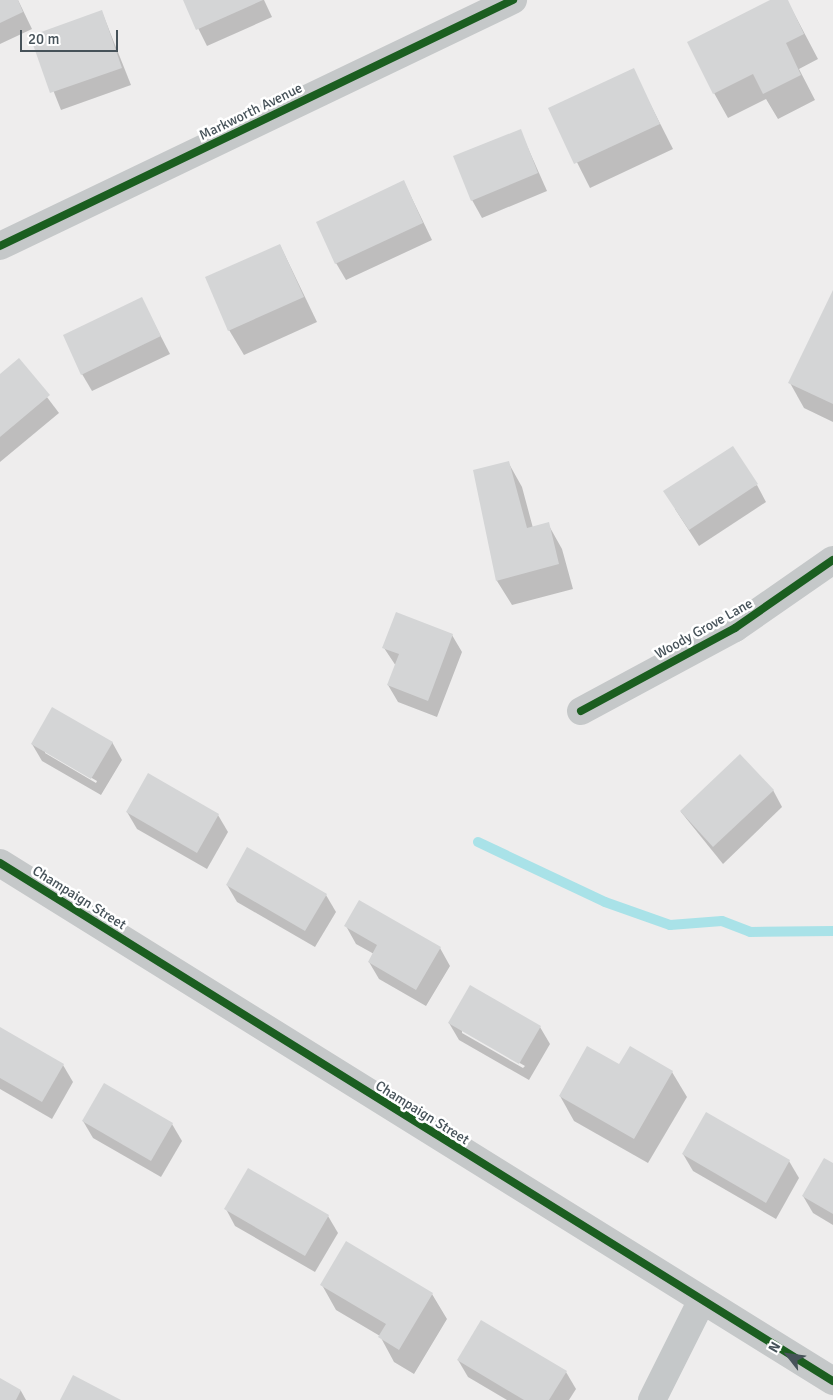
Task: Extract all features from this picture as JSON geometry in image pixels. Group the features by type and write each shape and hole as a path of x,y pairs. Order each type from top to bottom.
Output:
{"street":[{"name":"Markworth Avenue","path":"0,246 514,0"},
{"name":"Woody Grove Lane","path":"581,711 735,628 833,560"},
{"name":"Champaign Street","path":"0,864 701,1302 833,1381"},
{"path":"652,1400 701,1302"}],"building":[{"path":"0,0 18,0 23,12 0,23"},
{"path":"183,0 263,0 196,30"},
{"path":"770,0 788,0 804,34 786,43 801,75 763,94 753,74 713,94 687,42"},
{"path":"102,10 122,68 50,93 30,36"},
{"path":"634,68 660,124 574,164 548,108"},
{"path":"521,129 538,173 471,201 453,156"},
{"path":"404,180 423,223 335,264 316,222"},
{"path":"280,244 304,297 228,331 205,277"},
{"path":"833,290 833,404 788,383"},
{"path":"142,297 161,336 81,375 63,335"},
{"path":"19,358 50,395 0,437 0,374"},
{"path":"733,446 758,484 689,530 663,491"},
{"path":"509,461 527,528 549,522 559,564 496,581 473,470"},
{"path":"396,612 453,634 428,701 387,685 399,654 382,648"},
{"path":"52,707 113,742 91,779 31,744"},
{"path":"740,754 774,790 713,847 680,811"},
{"path":"148,773 219,814 197,853 126,812"},
{"path":"247,847 327,894 305,931 226,885"},
{"path":"359,900 441,947 416,990 368,962 377,945 344,926"},
{"path":"470,985 541,1026 519,1064 448,1023"},
{"path":"0,1027 64,1064 42,1102 0,1078"},
{"path":"587,1046 619,1064 630,1046 673,1071 634,1139 559,1096"},
{"path":"104,1083 173,1123 151,1161 82,1121"},
{"path":"706,1112 790,1160 766,1203 682,1154"},
{"path":"824,1158 833,1163 833,1214 802,1196"},
{"path":"248,1168 329,1215 305,1256 224,1209"},
{"path":"346,1241 433,1293 399,1350 378,1337 386,1324 320,1285"},
{"path":"481,1320 567,1371 549,1400 524,1400 457,1360"},
{"path":"73,1375 121,1400 60,1400"},
{"path":"0,1378 21,1390 16,1400 0,1400"}],"waterway":[{"path":"478,842 605,902 670,925 722,921 750,932 833,931"}],"cycle path":[{"path":"0,246 513,0"},
{"path":"581,711 735,628 833,560"},
{"path":"0,863 833,1381"}]}
